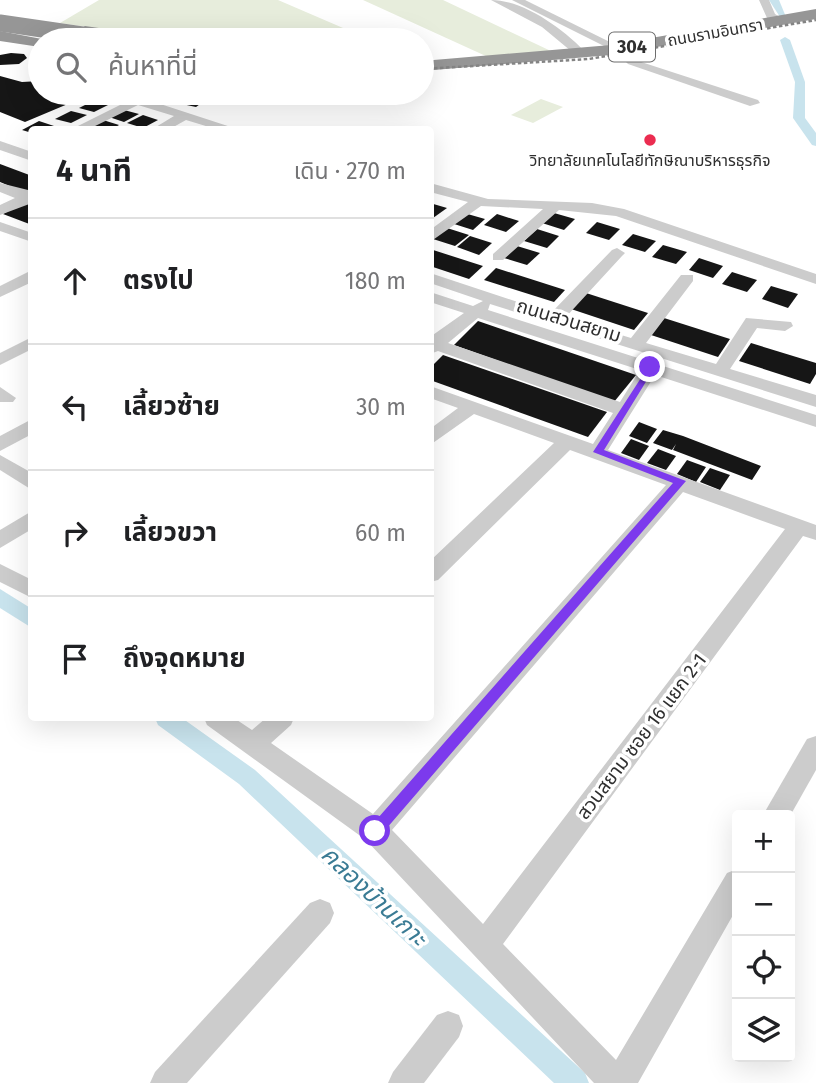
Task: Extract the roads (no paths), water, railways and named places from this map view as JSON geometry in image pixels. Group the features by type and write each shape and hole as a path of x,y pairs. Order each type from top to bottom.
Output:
{"highway":[{"name":"ถนนรามอินทรา","path":"434,72 618,49 780,20 813,20"},
{"name":"ถนนรามอินทรา","path":"434,66 450,69 547,70 632,62 813,20"},
{"path":"0,21 20,21 65,28"},
{"path":"0,21 43,28"},
{"path":"2,35 28,37"},
{"path":"2,35 28,40"}],"street":[{"path":"496,0 546,25 581,54"},
{"path":"517,0 618,49"},
{"path":"764,0 771,16 780,20"},
{"path":"2,35 20,21"},
{"path":"2,35 38,24"},
{"path":"632,62 754,103"},
{"path":"84,126 122,105"},
{"path":"158,105 221,126"},
{"path":"164,126 185,115"},
{"path":"0,131 28,140"},
{"path":"0,145 28,156"},
{"path":"0,187 28,196"},
{"path":"434,188 478,201 592,207 619,212 816,279"},
{"path":"0,211 28,198"},
{"path":"434,235 478,201"},
{"path":"498,257 555,206"},
{"path":"4,230 28,237"},
{"path":"554,320 617,253"},
{"path":"0,292 28,277"},
{"path":"635,345 687,278"},
{"name":"ถนนสวนสยาม","path":"434,279 554,320 816,401"},
{"path":"434,344 491,298"},
{"name":"ถนนสวนสยาม","path":"434,299 816,421"},
{"path":"720,371 752,322 785,326"},
{"path":"0,360 28,344"},
{"path":"434,346 624,410"},
{"path":"598,452 650,367"},
{"path":"434,392 681,481 807,530"},
{"path":"434,436 473,405"},
{"path":"0,445 28,428"},
{"path":"434,570 567,442"},
{"path":"0,461 28,480"},
{"path":"375,831 681,481"},
{"path":"0,540 28,521"},
{"name":"สวนสยาม ซอย 16 แยก 2-1","path":"485,945 807,530"},
{"path":"0,572 28,588"},
{"path":"220,721 375,831 618,1083 732,890"},
{"path":"253,745 279,721"},
{"path":"779,810 816,747"},
{"path":"166,1083 320,913"},
{"path":"404,1083 447,1026"}],"waterway":[{"path":"774,0 783,15"},
{"path":"785,40 800,82 799,118 816,142"},
{"name":"คลองบ้านเกาะ","path":"0,597 28,617"},
{"name":"คลองบ้านเกาะ","path":"170,721 247,777 575,1083"}],"railway":[{"path":"434,68 589,59 816,20"},
{"path":"0,26 28,30"}],"place":[{"name":"วิทยาลัยเทคโนโลยีทักษิณาบริหารธุรกิจ","path":"650,140"}]}
